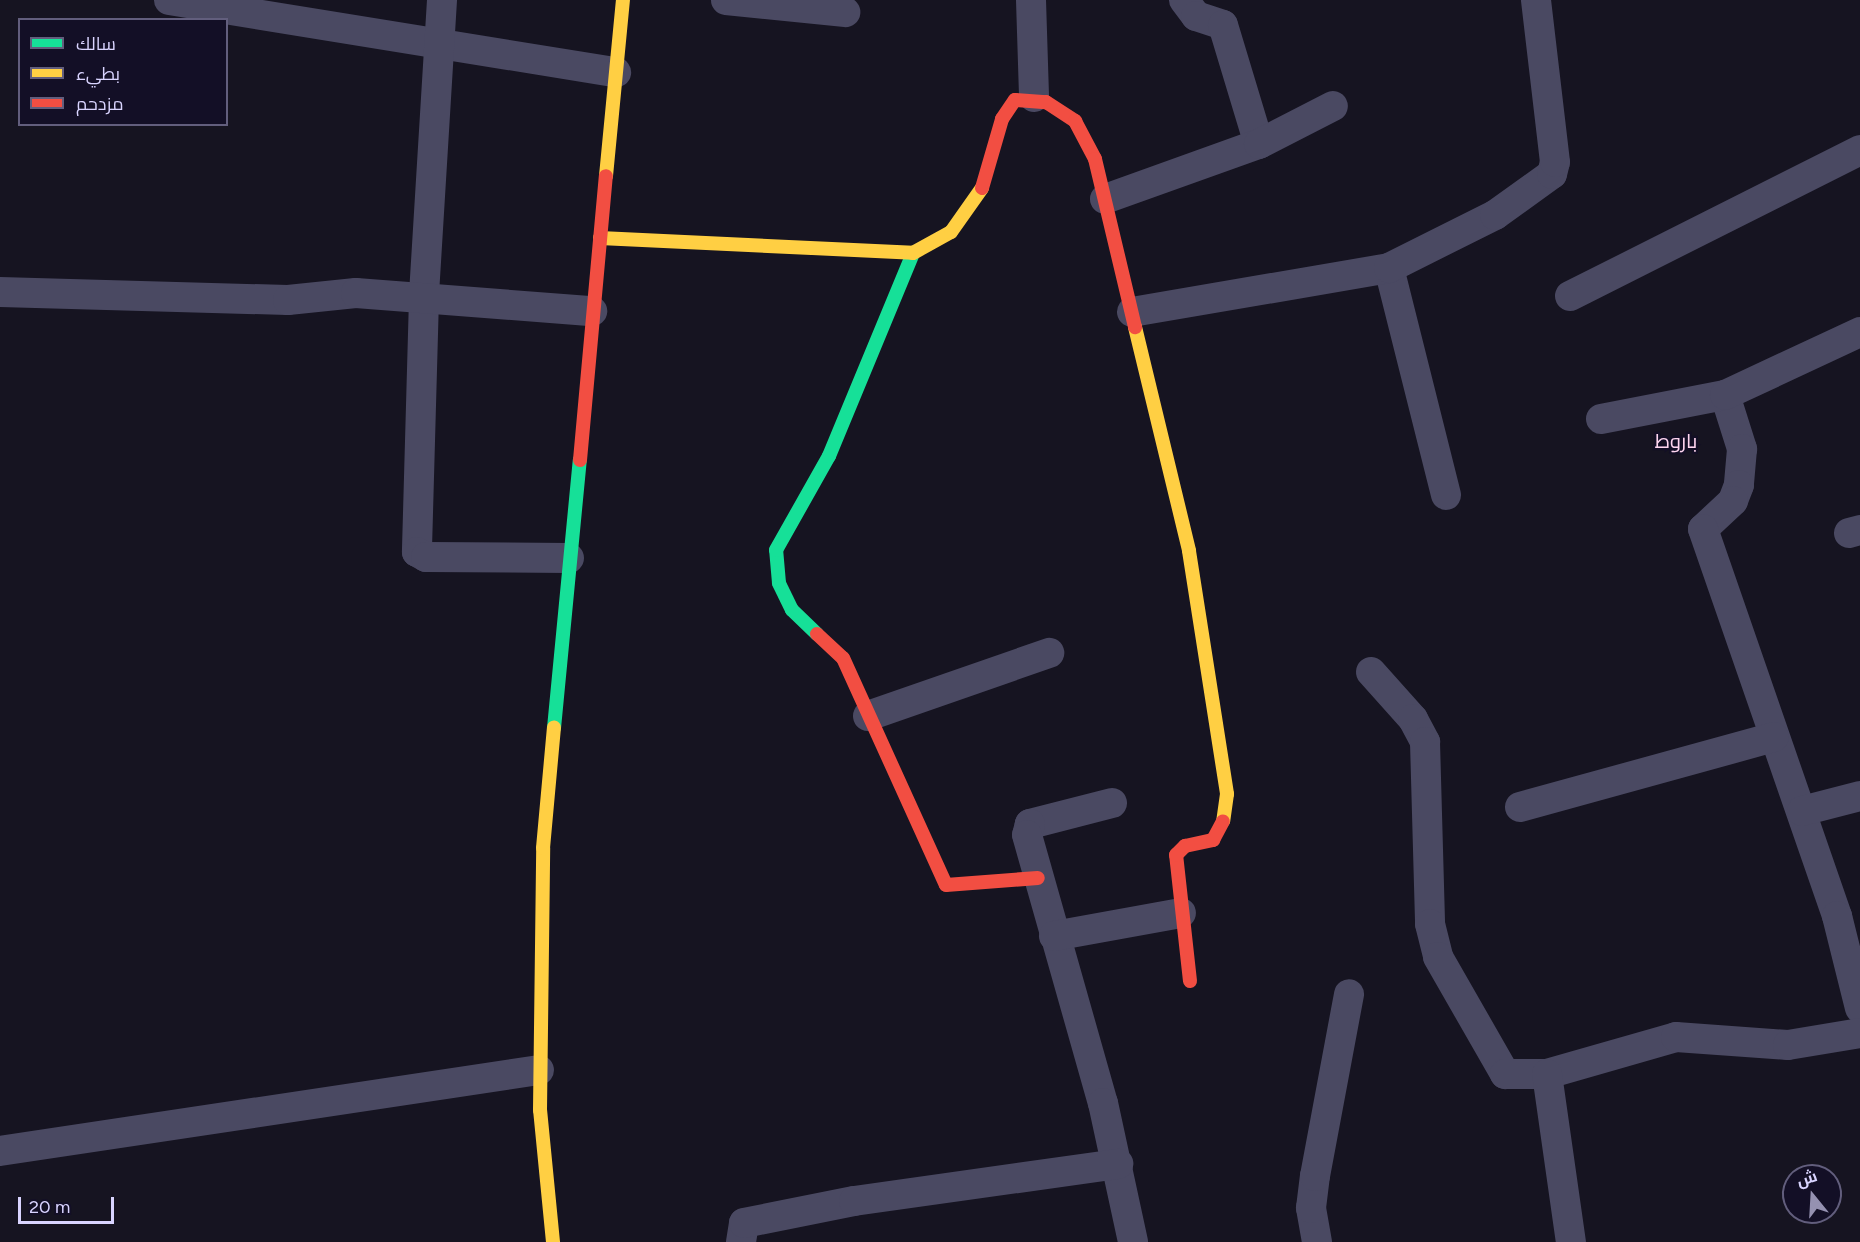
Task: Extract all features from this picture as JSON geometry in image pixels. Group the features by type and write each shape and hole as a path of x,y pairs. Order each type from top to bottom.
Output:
{"street":[{"path":"169,0 438,46 616,72"},
{"path":"442,0 424,298 417,552 426,558 569,558"},
{"path":"553,1242 539,1070 543,848 623,0"},
{"path":"726,0 845,12"},
{"path":"1031,0 1034,97"},
{"path":"1184,0 1196,16 1223,26 1259,144"},
{"path":"1132,312 1389,268 1495,215 1552,174 1556,162 1536,0"},
{"path":"600,238 913,253 951,232 969,212 986,180 1007,107 1034,97"},
{"path":"1034,97 1076,121 1095,159 1189,551 1227,794 1222,830 1213,840 1177,850 1181,913 1190,981"},
{"path":"1105,198 1259,144 1333,106"},
{"path":"1569,296 1860,150"},
{"path":"913,253 829,456 776,550 779,583 792,610 843,658 946,885 1038,878"},
{"path":"1389,268 1446,495"},
{"path":"0,292 424,298 592,310"},
{"path":"1601,419 1725,395 1860,332"},
{"path":"1725,395 1742,449 1740,485 1733,501 1703,529 1774,737 1802,811 1860,1008"},
{"path":"868,716 1049,653"},
{"path":"1371,672 1413,719 1425,742 1431,924 1438,957 1505,1074 1547,1074 1676,1037 1788,1045 1860,1033"},
{"path":"1520,807 1774,737"},
{"path":"1802,811 1860,796"},
{"path":"1112,803 1030,824 1027,835 1118,1164 1133,1242"},
{"path":"1054,936 1181,913"},
{"path":"1317,1242 1311,1208 1315,1176 1349,994"},
{"path":"0,1151 539,1070"},
{"path":"1547,1074 1571,1242"},
{"path":"741,1242 744,1223 854,1201 1118,1164"}],"traffic: fast":[{"path":"817,634 792,610 779,583 776,550 829,456 913,253"},
{"path":"554,728 580,460"}],"traffic: slow":[{"path":"606,176 623,0"},
{"path":"600,238 913,253 951,232 982,188"},
{"path":"1135,327 1189,551 1227,794 1223,821"},
{"path":"553,1242 540,1110 543,848 554,728"}],"traffic: jam":[{"path":"982,188 1002,119 1015,100 1046,102 1075,121 1095,159 1135,327"},
{"path":"580,460 606,176"},
{"path":"817,634 843,658 946,885 1038,878"},
{"path":"1190,981 1176,855 1185,846 1213,840 1223,821"}],"district":[{"name":"باروط","path":"1676,441"}]}
